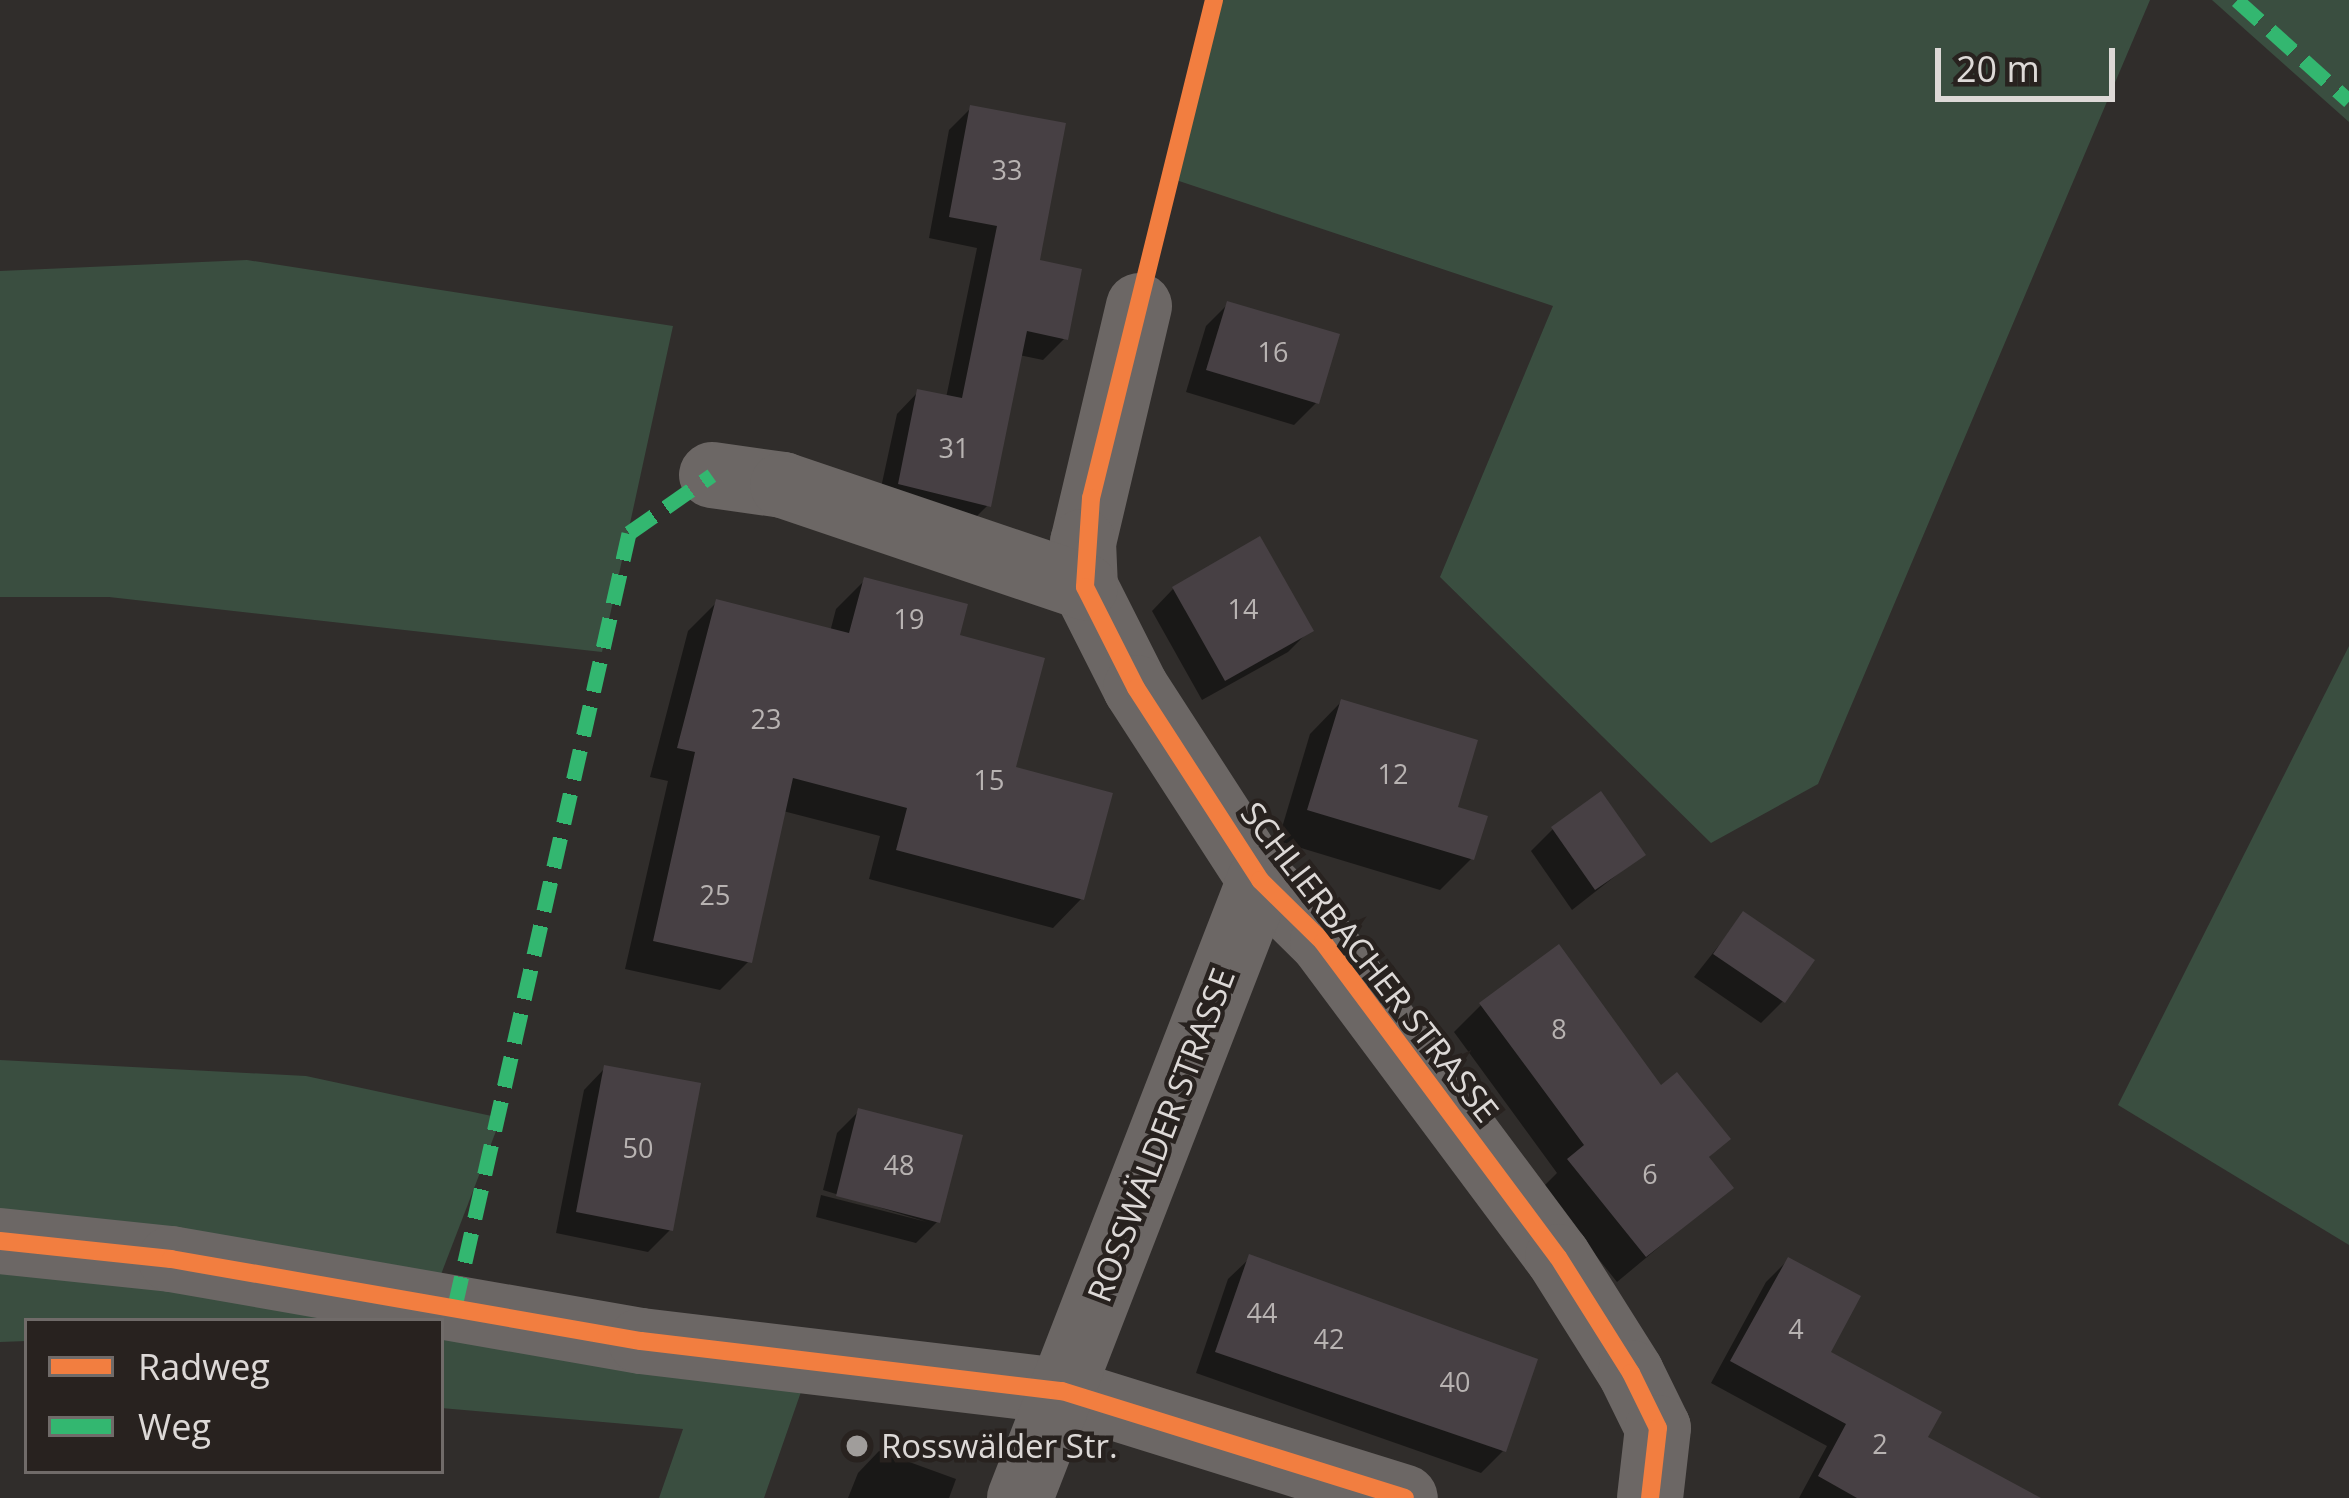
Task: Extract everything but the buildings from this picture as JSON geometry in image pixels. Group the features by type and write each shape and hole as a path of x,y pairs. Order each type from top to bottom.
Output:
{"street":[{"name":"SCHLIERBACHER STRASSE","path":"1139,306 1082,542 1085,587 1136,688 1260,880 1323,942 1607,1334 1658,1427 1650,1498"},
{"path":"712,475 783,485 1085,587"},
{"name":"ROSSWÄLDER STRASSE","path":"1020,1498 1260,880"},
{"path":"0,1241 171,1259 641,1341 1062,1391 1405,1498"}],"green space":[{"path":"1213,0 2150,0 1818,784 1711,843 1440,577 1553,306 1170,178"},
{"path":"2212,0 2349,0 2349,122"},
{"path":"247,260 673,326 602,652 109,597 0,597 0,271"},
{"path":"2349,646 2349,1245 2118,1105"},
{"path":"0,1060 306,1076 501,1118 440,1277 0,1218"},
{"path":"0,1269 39,1270 364,1318 24,1318 24,1341 0,1342"},
{"path":"444,1330 802,1389 764,1498 659,1498 683,1429 444,1408"}],"marked path":[{"path":"2237,0 2349,101"},
{"path":"455,1306 629,533 712,475"}],"cycle path":[{"path":"1214,0 1091,498 1085,587 1136,688 1260,880 1323,942 1558,1257 1631,1373 1658,1428 1650,1498"},
{"path":"0,1241 171,1259 641,1341 1062,1391 1405,1498"}],"place":[{"name":"Rosswälder Str.","path":"857,1446"}]}
